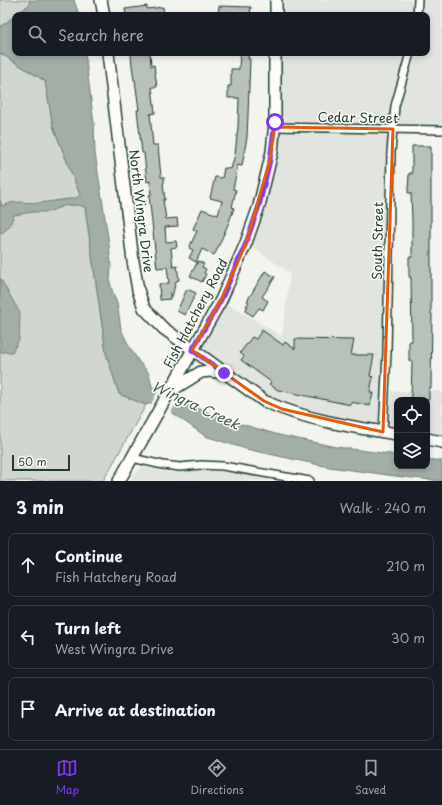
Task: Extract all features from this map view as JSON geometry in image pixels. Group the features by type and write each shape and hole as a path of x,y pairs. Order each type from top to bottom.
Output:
{"street":[{"path":"101,0 103,12"},
{"path":"276,0 276,12"},
{"path":"417,12 418,0"},
{"name":"North Wingra Drive","path":"108,56 133,261 138,290 144,308 163,328 264,401 282,409 323,420 394,434"},
{"name":"Fish Hatchery Road","path":"119,481 221,300 246,243 259,206 270,160 274,127 275,56"},
{"name":"South Street","path":"383,432 387,353 390,163 395,106 409,56"},
{"name":"Cedar Street","path":"274,127 442,130"},
{"path":"170,391 201,372 210,371 224,373"},
{"path":"430,440 442,442"},
{"path":"132,458 180,467 201,465 223,466 310,481"}],"highlighted area":[{"path":"274,127 393,129 383,432 282,409 264,401 192,350 221,300 246,243 270,160"}],"shaded area":[{"path":"0,0 30,0 29,5 20,12 12,12 12,18 0,27"},
{"path":"30,0 74,0 78,12 20,12 29,5"},
{"path":"276,0 442,0 442,130 393,129 386,391 442,391 442,442 430,440 430,397 394,397 394,433 282,409 192,350 221,300 282,336 290,273 246,243 270,160 275,56 430,56 430,12 276,12"},
{"name":"Wingra Creek","path":"12,18 12,56 85,56 94,124 95,153 109,244 111,266 110,282 117,303 121,329 139,362 149,373 152,387 180,402 234,422 279,435 336,447 394,455 394,469 430,469 430,459 442,461 442,481 329,467 246,449 205,436 174,414 151,403 146,405 119,394 106,353 85,207 78,205 63,206 48,212 33,212 14,215 9,227 2,233 0,232 0,200 2,206 14,202 40,203 76,198 80,195 53,126 45,81 0,53 0,27"},
{"path":"0,53 45,81 53,126 85,207 106,353 119,394 146,405 103,481 0,481"},
{"path":"0,278 20,313 19,340 12,352 0,352"},
{"path":"142,467 171,472 213,470 232,471 269,477 269,481 130,481 134,474"}],"pier":[{"path":"159,389 179,399 170,414 150,406"}],"building":[{"path":"147,6 147,9 163,7 164,12 126,12 125,9"},
{"path":"219,6 251,7 250,12 218,12"},
{"path":"131,56 150,56 151,66 154,65 157,87 152,87 155,113 150,114 153,145 158,145 161,177 164,177 163,184 165,200 163,200 166,219 177,218 178,226 165,227 166,242 176,241 177,247 171,248 173,267 177,266 179,280 176,281 172,297 170,292 170,299 160,300 159,284 169,283 167,267 157,268 149,195 151,195 150,181 147,182 144,153 142,153 137,110 139,110"},
{"path":"240,56 248,56 248,59 250,59 247,137 242,166 238,165 233,189 236,190 232,207 234,208 214,255 202,249 196,262 189,258 193,250 189,248 197,231 193,229 202,209 218,215 222,201 210,198 215,177 222,178 224,168 231,169 235,154 239,98 228,98 228,86 231,86 231,69 239,69"},
{"path":"412,146 431,146 432,314 431,388 429,388 429,397 411,397 412,361 409,361 409,341 412,341 411,277 409,277 409,257 412,257 412,220 411,193 408,193 409,173 412,174"},
{"path":"198,261 204,264 202,267 206,269 204,273 206,274 202,282 190,276"},
{"path":"265,271 275,277 262,297 268,301 263,310 259,308 253,316 245,311 249,302 247,301"},
{"path":"187,289 196,293 185,315 177,311"},
{"path":"262,330 283,345 285,342 295,349 295,339 354,340 351,355 374,355 370,376 373,377 370,392 373,393 370,406 351,402 351,405 278,390 269,384 271,382 241,360 244,356 240,353 252,337 256,339"}],"route":[{"path":"224,373 192,350 221,300 246,243 259,206 272,152 275,122"}]}
